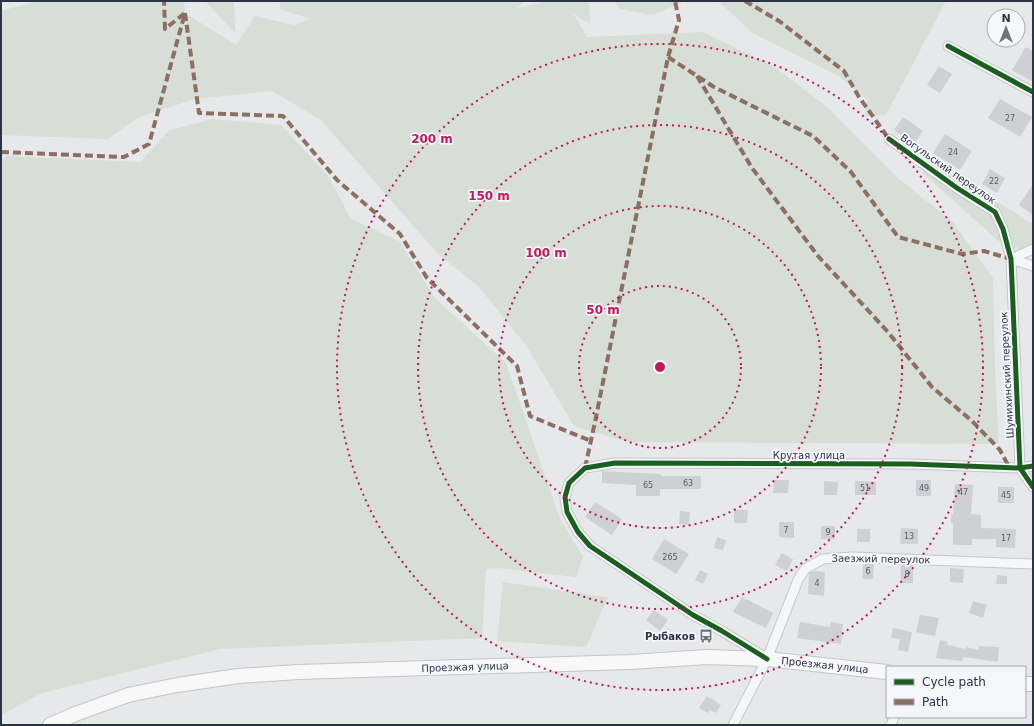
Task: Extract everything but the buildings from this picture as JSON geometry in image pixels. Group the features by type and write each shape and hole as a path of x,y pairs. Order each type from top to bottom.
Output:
{"main road":[{"name":"Проезжая улица","path":"50,725 78,712 128,695 177,685 238,676 298,672 622,662 707,657 767,659 886,672"}],"street":[{"path":"948,46 1033,92"},
{"name":"Вогульский переулок","path":"889,139 957,188 995,212 1003,229 1011,259"},
{"path":"1011,259 1033,249"},
{"path":"1011,259 1033,266"},
{"name":"Шумихинский переулок","path":"1011,259 1020,468"},
{"name":"Крутая улица","path":"767,659 722,630 693,615 590,546 578,532 567,512 565,497 569,483 585,468 615,463 903,464 1020,468 1033,466"},
{"path":"1020,468 1033,487"},
{"name":"Заезжий переулок","path":"732,725 767,659 798,580 805,568 823,559 852,557 1033,564"}],"shaded area":[{"path":"37,1 184,1 185,13 236,45 255,16 294,25 312,19 281,10 279,1 507,1 510,3 508,1 525,1 517,8 549,1 589,1 590,24 573,13 587,37 703,32 775,67 827,107 899,179 953,222 993,278 995,372 999,444 628,442 574,426 526,345 478,286 438,254 321,120 272,91 195,99 139,117 108,139 1,135 1,11"},
{"path":"205,1 234,1 235,33"},
{"path":"615,1 681,1 681,3 652,15 620,9"},
{"path":"718,1 946,1 886,115 865,116 867,100 840,77 754,34"},
{"path":"213,119 281,125 328,176 351,219 399,241 435,298 506,363 560,519 583,557 576,577 498,568 486,569 482,638 220,649 42,693 1,715 1,161 7,156 140,162 170,130"},
{"path":"923,156 1033,224 1033,256 997,240 923,173"},
{"path":"503,582 608,597 586,647 497,641"}],"marked path":[{"path":"1,152 124,157 149,144 185,13 165,29 164,1"},
{"path":"585,468 668,57 679,20 675,1"},
{"path":"745,1 779,21 844,71 859,97 889,139"},
{"path":"185,13 199,113 283,116 337,180 400,234 427,278 517,366 530,416 591,441"},
{"path":"668,57 714,87 813,136 851,172 898,237 962,254 984,251 1011,259"},
{"path":"697,76 752,168 818,256 888,332 932,387 972,421 1000,450 1009,467"}],"cycle path":[{"path":"948,46 1033,92"},
{"path":"889,139 957,188 995,212 1003,229 1011,259 1020,468 1033,487"},
{"path":"767,659 693,615 590,546 578,532 567,512 565,497 569,483 585,468 615,463 910,464 1020,468 1033,466"}],"place":[{"name":"Рыбаков","path":"706,636"}]}
